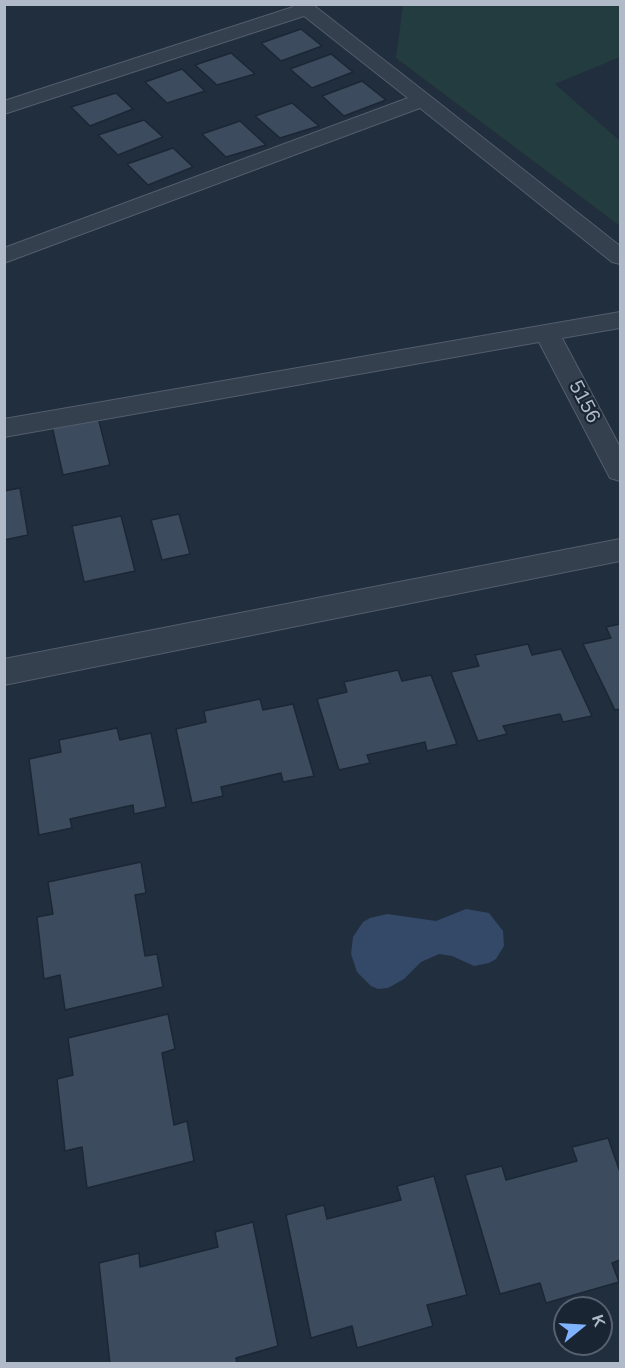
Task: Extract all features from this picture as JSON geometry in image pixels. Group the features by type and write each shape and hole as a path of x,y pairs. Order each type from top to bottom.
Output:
{"street":[{"path":"4,108 303,7 621,257"},
{"path":"4,256 423,100"},
{"path":"4,428 621,320"},
{"name":"5156","path":"547,334 621,471"},
{"path":"4,672 621,550"}],"green space":[{"path":"403,5 620,5 620,57 555,84 620,141 620,226 396,58"}],"water":[{"path":"466,909 489,913 503,931 504,946 496,959 474,966 452,956 439,954 421,962 404,979 388,988 378,989 371,986 357,972 351,954 353,937 363,922 387,914 436,921"}],"building":[{"path":"301,29 322,46 281,61 261,43"},
{"path":"231,53 255,74 217,85 195,65"},
{"path":"331,54 353,72 312,88 290,69"},
{"path":"182,69 205,91 167,103 145,82"},
{"path":"362,81 386,100 344,116 322,96"},
{"path":"116,93 133,109 90,126 71,107"},
{"path":"292,103 319,126 280,138 255,116"},
{"path":"144,120 163,137 118,155 98,135"},
{"path":"240,121 266,145 226,157 202,134"},
{"path":"173,148 193,167 148,185 127,164"},
{"path":"98,417 110,465 63,475 52,426"},
{"path":"20,488 28,535 4,540 4,491"},
{"path":"179,514 190,554 162,560 151,520"},
{"path":"121,516 135,571 84,582 72,526"},
{"path":"620,624 620,709 615,710 583,644 611,638 606,627"},
{"path":"528,644 532,655 561,649 592,716 563,722 560,714 503,726 507,734 478,741 451,672 479,666 475,655"},
{"path":"398,670 402,681 431,675 457,744 427,751 425,742 367,755 370,763 339,770 317,699 347,692 344,682"},
{"path":"260,699 263,710 293,704 314,776 283,782 281,773 221,787 223,796 192,803 176,729 206,722 204,711"},
{"path":"117,728 120,740 151,733 166,807 134,814 133,805 70,819 72,828 39,835 29,759 61,752 59,740"},
{"path":"141,862 146,893 135,895 145,956 157,954 163,987 65,1010 60,975 44,979 37,917 53,914 48,882"},
{"path":"168,1014 175,1049 162,1053 174,1125 187,1121 194,1161 87,1188 82,1147 65,1151 57,1079 73,1075 68,1038"},
{"path":"608,1138 620,1172 620,1260 612,1263 619,1282 570,1296 553,1296 553,1301 546,1303 540,1283 500,1294 465,1175 502,1166 506,1180 577,1161 572,1147"},
{"path":"434,1176 467,1295 427,1305 433,1326 357,1348 352,1326 311,1338 286,1215 324,1205 327,1219 401,1200 397,1186"},
{"path":"253,1222 278,1346 236,1358 237,1364 110,1364 99,1263 139,1253 140,1267 218,1247 215,1232"}]}
